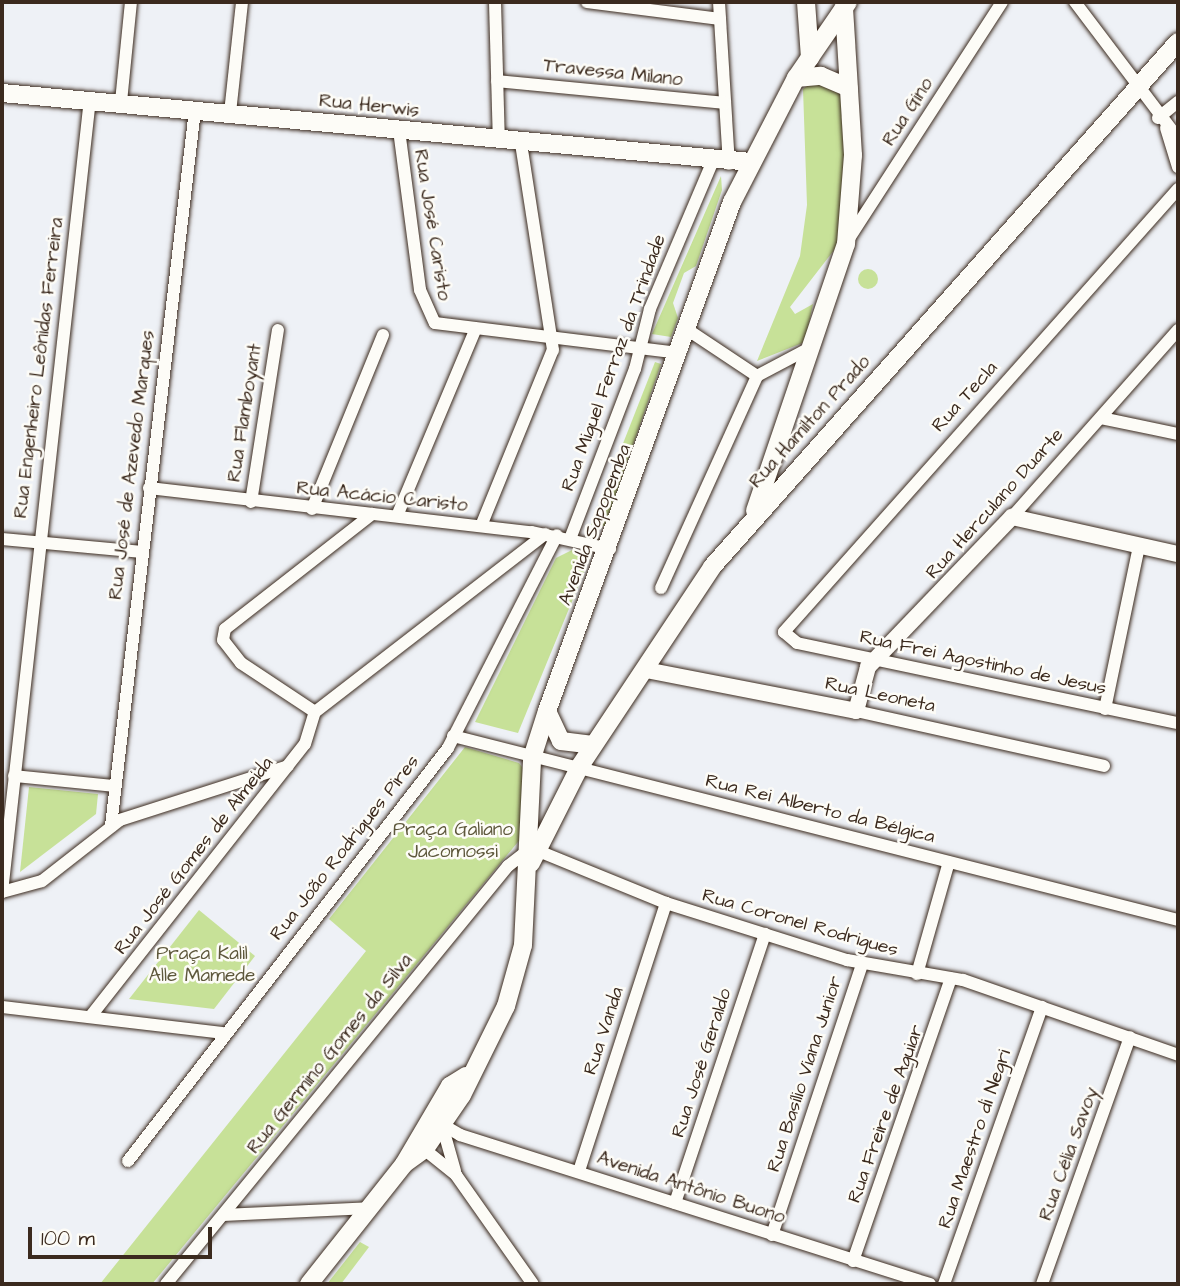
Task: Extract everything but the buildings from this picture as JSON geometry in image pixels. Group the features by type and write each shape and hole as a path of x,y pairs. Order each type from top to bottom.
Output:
{"main road":[{"path":"806,2 810,58"},
{"path":"754,514 808,349 837,285 846,244 852,200 845,4"},
{"name":"Avenida Sapopemba","path":"309,1284 419,1145 467,1076 517,977 530,846 532,758 547,711 610,549 680,354 734,166 845,4"},
{"name":"Rua Hamilton Prado","path":"530,846 593,745 754,514 1178,42"},
{"path":"796,78 821,76 849,88"},
{"name":"Rua Herwis","path":"2,93 121,102 734,166"},
{"path":"547,711 561,741 593,745"}],"street":[{"path":"121,102 131,2"},
{"path":"230,113 242,2"},
{"path":"495,2 499,141"},
{"path":"587,2 720,19"},
{"path":"719,2 725,103 734,166"},
{"name":"Rua Gino","path":"846,244 1002,2"},
{"path":"1075,2 1162,123 1178,138"},
{"name":"Travessa Milano","path":"497,81 725,103"},
{"name":"Rua Engenheiro Leônidas Ferreira","path":"2,892 38,543 90,99"},
{"path":"1162,123 1178,102"},
{"name":"Rua José de Azevedo Marques","path":"111,826 195,110"},
{"path":"1162,123 1178,167"},
{"name":"Rua José Caristo","path":"399,130 420,290 435,323 475,330"},
{"path":"481,526 551,357 553,337 522,143"},
{"name":"Rua Miguel Ferraz da Trindade","path":"557,536 639,346 734,166"},
{"name":"Rua Tecla","path":"784,632 1178,189"},
{"name":"Rua Flamboyant","path":"251,502 278,330"},
{"path":"397,516 475,330 639,346 680,354"},
{"path":"688,330 757,376"},
{"name":"Rua Herculano Duarte","path":"856,711 866,671 1012,517 1178,330"},
{"path":"312,509 383,335"},
{"path":"662,587 757,376 808,349"},
{"path":"1101,418 1178,434"},
{"name":"Rua Acácio Caristo","path":"149,488 557,536 610,549"},
{"path":"372,514 225,629 223,640 241,663 315,712 557,536"},
{"path":"1012,517 1178,554"},
{"name":"Rua João Rodrigues Pires","path":"128,1161 222,1033 453,736 557,536"},
{"path":"2,539 142,552"},
{"path":"1105,709 1139,546"},
{"name":"Rua Frei Agostinho de Jesus","path":"784,632 797,643 1178,723"},
{"name":"Rua Leoneta","path":"646,670 856,711 1104,766"},
{"name":"Rua José Gomes de Almeida","path":"90,1017 305,744 315,712"},
{"name":"Rua Rei Alberto da Bélgica","path":"453,736 532,758 580,766 1178,920"},
{"path":"2,892 41,881 111,826 288,766"},
{"path":"14,776 115,786"},
{"name":"Rua Coronel Rodrigues","path":"530,846 666,903 862,964 951,978 1178,1055"},
{"name":"Rua Germino Gomes da Silva","path":"166,1284 508,866 530,846"},
{"path":"917,974 949,862"},
{"name":"Rua Vanda","path":"579,1171 666,903"},
{"name":"Rua José Geraldo","path":"675,1203 765,934"},
{"name":"Rua Basílio Viana Junior","path":"772,1235 862,964"},
{"name":"Rua Freire de Aguiar","path":"853,1261 951,978"},
{"path":"2,1007 222,1033"},
{"name":"Rua Maestro di Negri","path":"944,1284 1042,1007"},
{"name":"Rua Célia Savoy","path":"1042,1284 1130,1037"},
{"path":"435,1121 456,1175 533,1284"},
{"name":"Avenida Antônio Buono","path":"435,1121 853,1261 885,1278 930,1284"},
{"path":"419,1145 456,1175"},
{"path":"223,1215 369,1208"}],"green space":[{"path":"810,83 835,85 842,97 846,162 838,245 790,307 795,314 813,304 805,342 757,361 800,256 807,205 803,89"},
{"path":"721,176 722,190 696,266 684,273 673,303 678,318 671,337 652,334"},
{"path":"864,269 872,269 878,279 872,289 864,289 858,283 858,275"},
{"path":"655,362 661,364 605,526 591,525"},
{"path":"574,549 591,555 518,733 475,722 556,558"},
{"name":"Praça Galiano Jacomossi","path":"465,747 519,763 525,771 522,837 152,1284 100,1284 366,951 329,919"},
{"path":"29,787 98,794 96,814 20,872"},
{"name":"Praça Kalil Alle Mamede","path":"199,910 255,956 214,1009 129,999"},
{"path":"360,1242 369,1247 341,1284 327,1284"}]}
